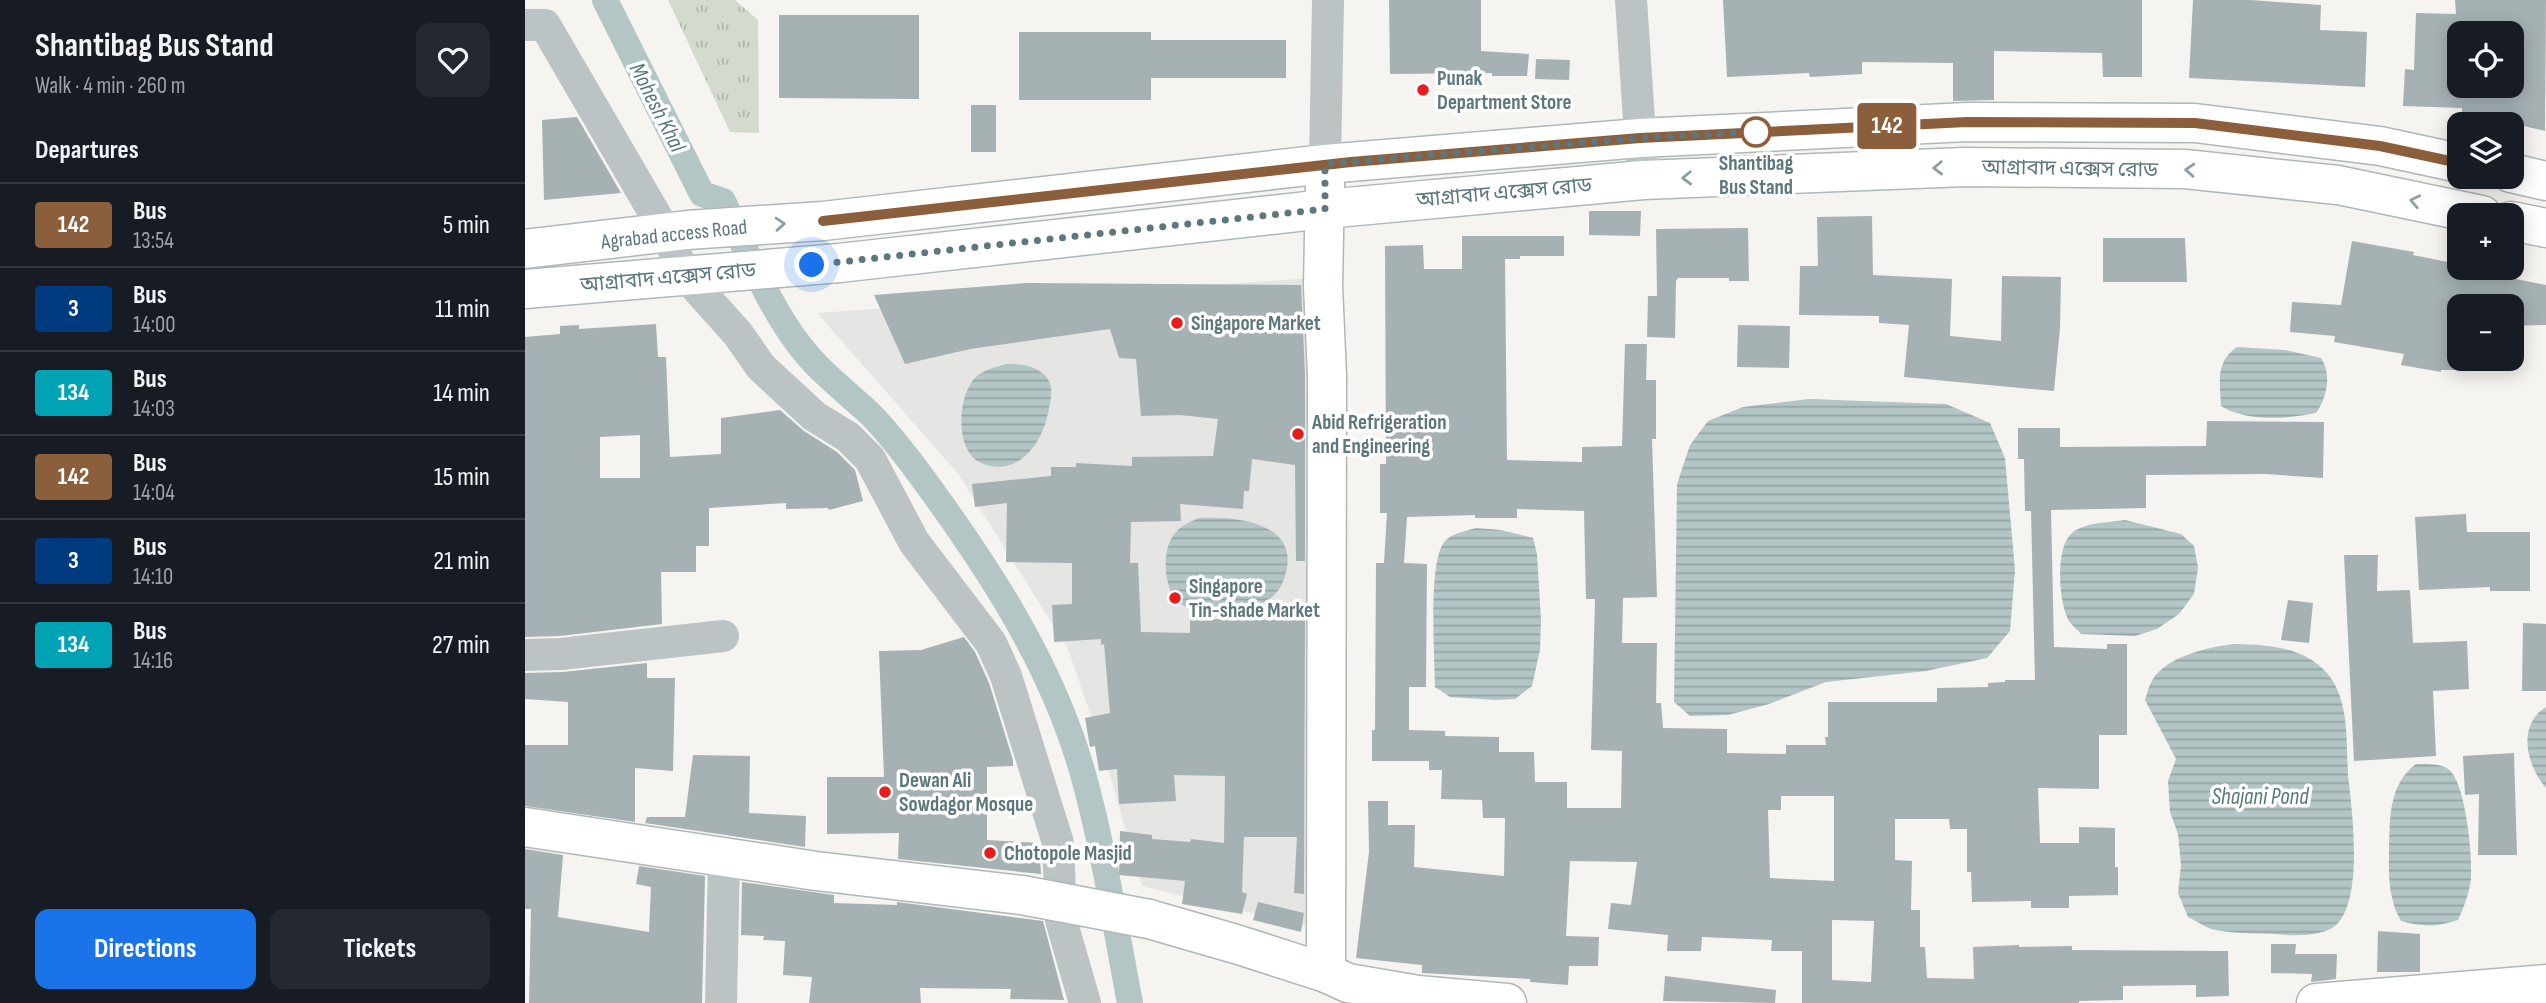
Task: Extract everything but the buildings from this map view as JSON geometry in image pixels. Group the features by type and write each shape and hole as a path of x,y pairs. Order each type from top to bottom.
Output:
{"main road":[{"name":"আগ্রাবাদ এক্সেস রোড","path":"823,221 1325,164 1640,138 1967,122 2195,123 2380,146 2447,160"},
{"path":"1325,164 1323,286 1327,375 1326,973"},
{"name":"আগ্রাবাদ এক্সেস রোড","path":"525,289 839,263 1325,209 1643,180 1965,167 2185,169 2338,185 2447,208"},
{"path":"2524,176 2546,181"},
{"name":"Agrabad access Road","path":"525,249 677,232 823,221"},
{"path":"2524,224 2546,229"},
{"path":"525,827 724,858 1022,895 1149,919 1326,973 1348,983 1417,995 1507,1003"},
{"path":"2316,1003 2546,984"}],"street":[{"path":"1325,164 1328,0"},
{"path":"1631,0 1643,180"},
{"path":"535,17 677,232 694,274 761,367 814,416 848,437 870,459 914,542 991,643 1022,722 1058,843 1061,920 1085,1003"},
{"path":"525,655 561,654 723,636"},
{"path":"721,1003 724,858"}],"shaded area":[{"name":"Singapore Tin-shade Market","path":"1312,278 1312,928 1142,886 1102,748 1068,649 959,475 817,313"}],"green space":[{"path":"668,0 735,0 758,20 759,133 730,132"}],"water":[{"path":"2237,347 2285,350 2321,358 2326,371 2327,386 2316,413 2280,418 2255,417 2221,406 2220,373 2225,359"},
{"path":"1006,364 1025,365 1041,372 1050,384 1051,398 1042,433 1027,454 1007,466 995,467 981,463 967,449 962,427 963,404 966,393 977,376"},
{"path":"1809,399 1946,404 1990,423 2005,458 2015,570 2010,631 1987,658 1926,671 1826,682 1769,704 1728,715 1690,716 1674,702 1677,484 1690,445 1708,421 1743,407"},
{"path":"1199,518 1229,518 1260,525 1283,542 1287,555 1286,572 1274,595 1261,604 1231,610 1206,611 1178,602 1167,578 1168,547 1178,530"},
{"path":"2125,520 2181,534 2194,546 2198,567 2194,594 2179,614 2157,629 2135,636 2081,634 2068,619 2064,609 2060,574 2063,550 2067,540 2077,529"},
{"path":"1476,528 1501,530 1533,538 1537,554 1540,650 1532,686 1515,699 1450,697 1435,687 1434,587 1440,550 1449,538"},
{"name":"Shajani Pond","path":"2234,644 2272,646 2307,657 2327,673 2340,696 2347,735 2353,875 2345,912 2336,925 2323,932 2290,935 2235,933 2211,929 2188,917 2178,893 2181,865 2178,834 2170,812 2168,781 2176,759 2145,700 2153,679 2168,664 2201,650"},
{"path":"2546,707 2546,788 2530,758 2528,735 2537,715"},
{"path":"2416,764 2437,765 2448,769 2459,788 2467,821 2471,869 2469,890 2458,920 2444,924 2423,925 2401,921 2390,889 2392,803 2400,782"}],"waterway":[{"name":"Mohesh Khal","path":"605,0 702,194 723,201 758,275 788,329 815,364 874,418 913,465 966,539 1037,657 1073,741 1086,785 1105,866 1130,1003"}],"bus line":[{"name":"142","path":"823,221 1325,164 1640,138 1967,122 2195,123 2380,146 2447,160"}],"place":[{"name":"Punak Department Store","path":"1423,90"},
{"name":"Shantibag Bus Stand","path":"1756,132"},
{"name":"Singapore Market","path":"1177,323"},
{"name":"Abid Refrigeration and Engineering","path":"1298,434"},
{"name":"Singapore Tin-shade Market","path":"1175,598"},
{"name":"Dewan Ali Sowdagor Mosque","path":"885,792"},
{"name":"Chotopole Masjid","path":"990,853"}],"route":[{"path":"812,265 1325,209 1325,164 1640,138 1756,132"}]}
